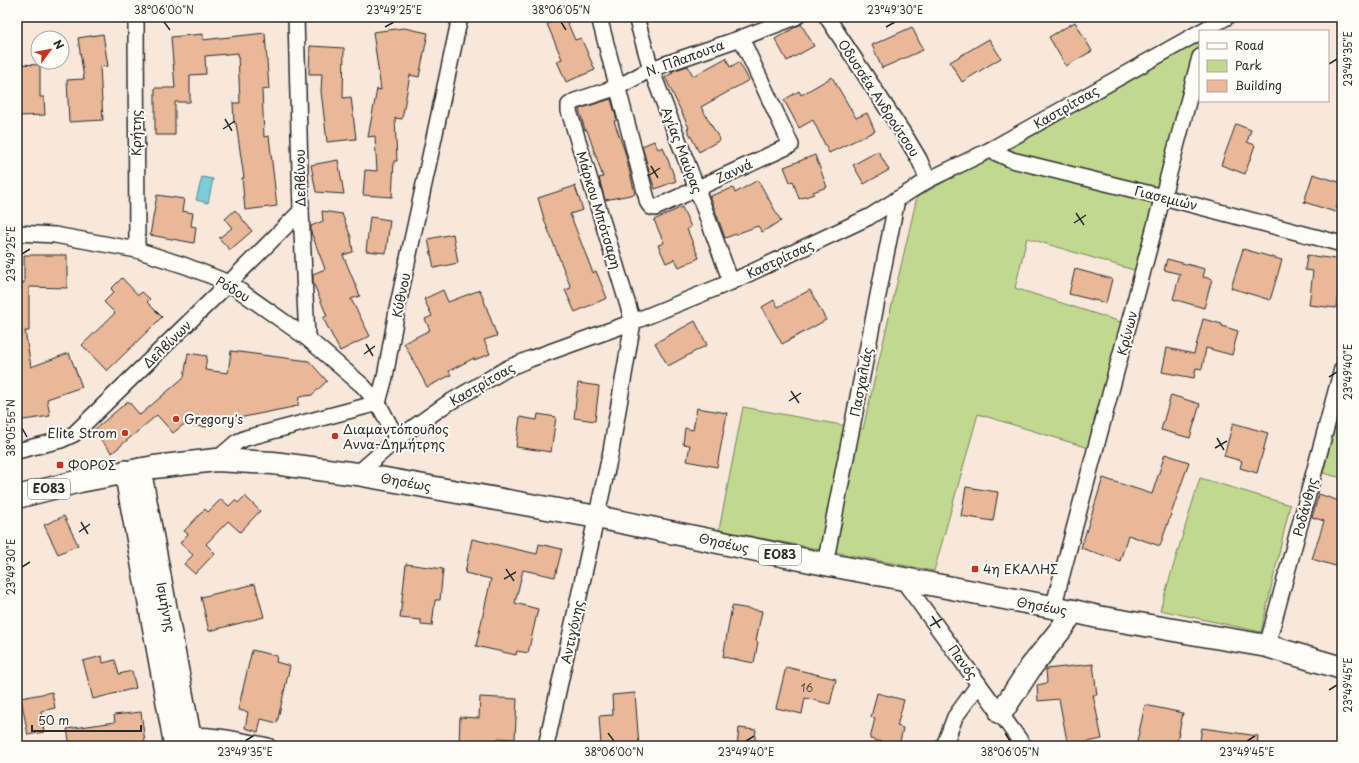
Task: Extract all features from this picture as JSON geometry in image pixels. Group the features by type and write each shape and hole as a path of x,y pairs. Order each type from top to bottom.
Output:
{"main road":[{"name":"Θησέως","path":"133,470 194,461 216,460 273,462 357,474 597,517 825,564 1098,617 1267,646 1342,668"},
{"name":"ΕΟ83","path":"17,497 80,481 133,470"},
{"path":"1001,713 1031,667 1062,628 1063,610"}],"street":[{"name":"Κρήτης","path":"136,17 137,250"},
{"name":"Δελβίνου","path":"296,17 301,211 307,338"},
{"name":"Κύθνου","path":"378,403 385,377 398,305 460,17"},
{"path":"599,17 618,87"},
{"name":"Αγίας Μαύρας","path":"636,17 651,69 731,282"},
{"name":"Ν. Πλαπουτα","path":"574,101 618,87 651,69 741,38 796,17"},
{"name":"Οδυσσέα Ανδρούτσου","path":"827,17 907,139 928,180"},
{"name":"Καστρίτσας","path":"1205,28 1227,17"},
{"name":"Καστρίτσας","path":"357,474 397,439 445,406 508,368 633,322 731,282 870,217 928,180 990,150 1199,31"},
{"name":"Ζαννά","path":"618,87 648,203 651,207 655,208 791,145 741,38"},
{"name":"Κρίνων","path":"1063,610 1163,197 1199,61"},
{"name":"Μάρκου Μπότσαρη","path":"574,101 569,105 569,111 633,322"},
{"name":"Γιασεμιών","path":"990,150 1012,160 1163,197 1342,244"},
{"name":"Πασχαλιάς","path":"825,564 897,199"},
{"name":"Δελβίνων","path":"17,452 61,440 74,434 301,211"},
{"name":"Ρόδου","path":"17,233 55,235 137,250 186,266 229,283 307,338 364,386 378,403 397,439"},
{"name":"Αντιγόνης","path":"546,746 611,451 633,322"},
{"name":"Ροδάνθης","path":"1267,646 1342,369"},
{"path":"216,460 237,442 246,438 378,403"},
{"name":"Ισμήνης","path":"133,470 182,741"},
{"name":"Πανός","path":"902,579 1024,746"},
{"path":"944,746 954,717 979,684"},
{"path":"182,741 221,737 268,746"}],"green space":[{"path":"1199,41 1137,271 1027,238 1015,288 1124,323 1089,448 978,414 934,571 719,530 743,407 863,429 917,197"},
{"path":"1342,400 1342,478 1323,473"},
{"path":"1200,478 1290,505 1261,632 1160,610"}],"water":[{"path":"202,177 213,179 208,203 196,200"}],"building":[{"path":"565,17 575,40 581,38 595,70 566,82 557,61 562,59 547,24"},
{"path":"1075,22 1092,51 1066,66 1049,37"},
{"path":"801,24 814,46 787,61 775,39"},
{"path":"912,27 923,50 882,68 872,45"},
{"path":"404,28 428,33 419,77 410,75 402,119 395,118 397,161 394,161 392,197 363,195 365,170 377,171 375,136 368,137 377,89 381,90 373,32"},
{"path":"265,33 269,89 262,90 264,137 269,136 277,206 245,210 242,178 244,178 236,123 234,123 233,103 240,103 238,53 205,56 206,74 190,75 190,102 175,102 175,135 155,135 155,88 175,88 171,37 203,34 203,40"},
{"path":"103,34 108,66 100,67 103,120 69,122 67,80 84,79 78,38"},
{"path":"989,39 1001,58 962,82 950,62"},
{"path":"310,46 344,48 343,98 351,97 356,139 327,142 321,91 322,74 309,74"},
{"path":"726,58 730,67 739,62 749,80 701,107 720,140 699,152 687,129 689,128 665,77 673,73 672,71 688,66 693,76"},
{"path":"17,64 30,65 30,70 40,70 40,97 44,97 45,115 19,116"},
{"path":"832,77 856,118 867,113 875,131 829,153 813,120 799,128 784,100 799,91 801,95"},
{"path":"611,99 617,120 614,121 625,152 635,194 605,200 599,178 603,177 587,130 585,130 579,109"},
{"path":"1236,124 1251,130 1247,142 1255,145 1245,174 1221,165"},
{"path":"654,141 658,149 663,147 676,181 655,189 642,146"},
{"path":"878,151 889,170 864,184 853,165"},
{"path":"815,155 827,187 813,192 814,194 799,199 793,181 790,182 784,167"},
{"path":"338,160 344,194 316,192 311,165"},
{"path":"1313,174 1342,183 1342,190 1335,212 1304,202"},
{"path":"758,180 781,221 762,232 758,226 725,238 710,196 733,188 735,193"},
{"path":"575,186 583,210 570,214 593,273 596,271 607,298 575,312 565,290 571,288 545,222 538,198"},
{"path":"157,195 184,199 182,211 193,213 191,226 196,227 194,243 150,235"},
{"path":"682,207 691,227 687,229 699,258 679,267 675,259 666,263 658,245 664,243 654,220"},
{"path":"235,210 252,231 230,250 219,238 232,228 225,219"},
{"path":"322,211 342,214 351,237 353,252 343,255 360,296 351,299 370,336 340,351 323,318 327,316 313,282 313,274 325,269 311,232 311,226 323,221"},
{"path":"370,217 390,220 386,253 366,251"},
{"path":"453,234 458,263 434,268 428,239"},
{"path":"1243,249 1282,260 1270,300 1231,288"},
{"path":"24,255 67,255 67,288 29,287 29,331 25,331 31,367 69,353 82,387 47,399 50,416 17,421 17,283 24,283"},
{"path":"1307,255 1342,260 1336,308 1309,305 1313,271 1305,270"},
{"path":"1167,259 1205,269 1203,277 1212,279 1204,308 1173,299 1180,274 1164,270"},
{"path":"1075,269 1112,279 1106,303 1069,294"},
{"path":"122,278 138,295 142,292 150,299 147,302 162,317 107,371 82,345 115,313 104,302 114,292 111,289"},
{"path":"443,290 448,302 480,290 497,336 484,340 490,354 474,360 474,358 449,371 451,375 427,387 404,343 430,330 425,319 432,316 424,299"},
{"path":"810,290 826,320 782,344 762,307 774,300 778,307"},
{"path":"1203,319 1222,324 1222,326 1238,331 1232,355 1206,348 1202,369 1196,368 1194,378 1162,372 1167,348 1194,354"},
{"path":"695,321 707,345 668,366 655,343"},
{"path":"231,351 309,361 327,381 312,395 299,397 298,406 229,420 208,418 207,427 183,425 173,433 157,415 112,453 93,431 128,401 140,415 184,377 188,353 207,356 205,370 228,373"},
{"path":"578,383 599,386 595,421 574,418"},
{"path":"1171,395 1200,404 1190,438 1161,430"},
{"path":"697,408 727,413 717,467 687,461 690,445 683,444 685,428 693,430"},
{"path":"538,414 556,417 551,452 516,447 520,417 537,420"},
{"path":"1233,423 1268,433 1257,473 1240,468 1242,461 1224,456"},
{"path":"1165,454 1189,462 1160,546 1128,535 1120,561 1081,548 1103,478 1152,494"},
{"path":"966,487 998,492 993,521 961,516"},
{"path":"1319,494 1342,502 1342,568 1312,559 1324,521 1312,517"},
{"path":"245,496 260,511 240,532 228,521 206,544 215,553 195,574 184,564 193,555 180,543 188,534 184,531 205,509 208,512 221,499 229,506 235,500 238,503"},
{"path":"64,516 78,545 58,554 44,525"},
{"path":"472,539 537,554 539,544 562,549 555,577 523,570 515,603 538,609 528,653 517,651 516,655 476,646 491,579 465,573"},
{"path":"406,564 443,569 440,600 435,600 432,626 421,625 421,620 400,618"},
{"path":"255,584 264,617 209,631 201,597"},
{"path":"732,606 762,611 756,641 758,642 754,663 723,657"},
{"path":"252,650 277,656 276,662 290,666 277,723 261,719 258,732 245,728 248,712 238,710"},
{"path":"102,656 103,663 115,660 119,674 132,671 136,688 93,699 83,661"},
{"path":"1093,664 1097,695 1093,695 1102,739 1068,746 1059,699 1038,701 1037,685 1047,683 1046,669"},
{"path":"786,667 836,679 830,704 805,698 802,714 776,708"},
{"path":"52,692 55,708 41,711 44,732 28,735 21,698"},
{"path":"635,693 639,746 601,746 599,716 613,715 612,695"},
{"path":"877,693 904,700 897,726 903,728 899,746 870,739 875,718 871,717"},
{"path":"480,697 517,699 515,739 498,738 498,746 459,746 460,717 479,718"},
{"path":"1145,705 1183,713 1176,746 1136,746"},
{"path":"141,712 145,742 109,746 70,746 67,729 115,722 114,715"},
{"path":"739,728 756,730 754,746 737,746"},
{"path":"1202,728 1258,736 1257,746 1199,746"}],"place":[{"name":"Gregory's","path":"176,419"},
{"name":"Elite Strom","path":"125,433"},
{"name":"Διαμαντόπουλος Αννα-Δημήτρης","path":"335,436"},
{"name":"ΦΟΡΟΣ","path":"60,465"},
{"name":"4η ΕΚΑΛΗΣ","path":"975,569"}]}
